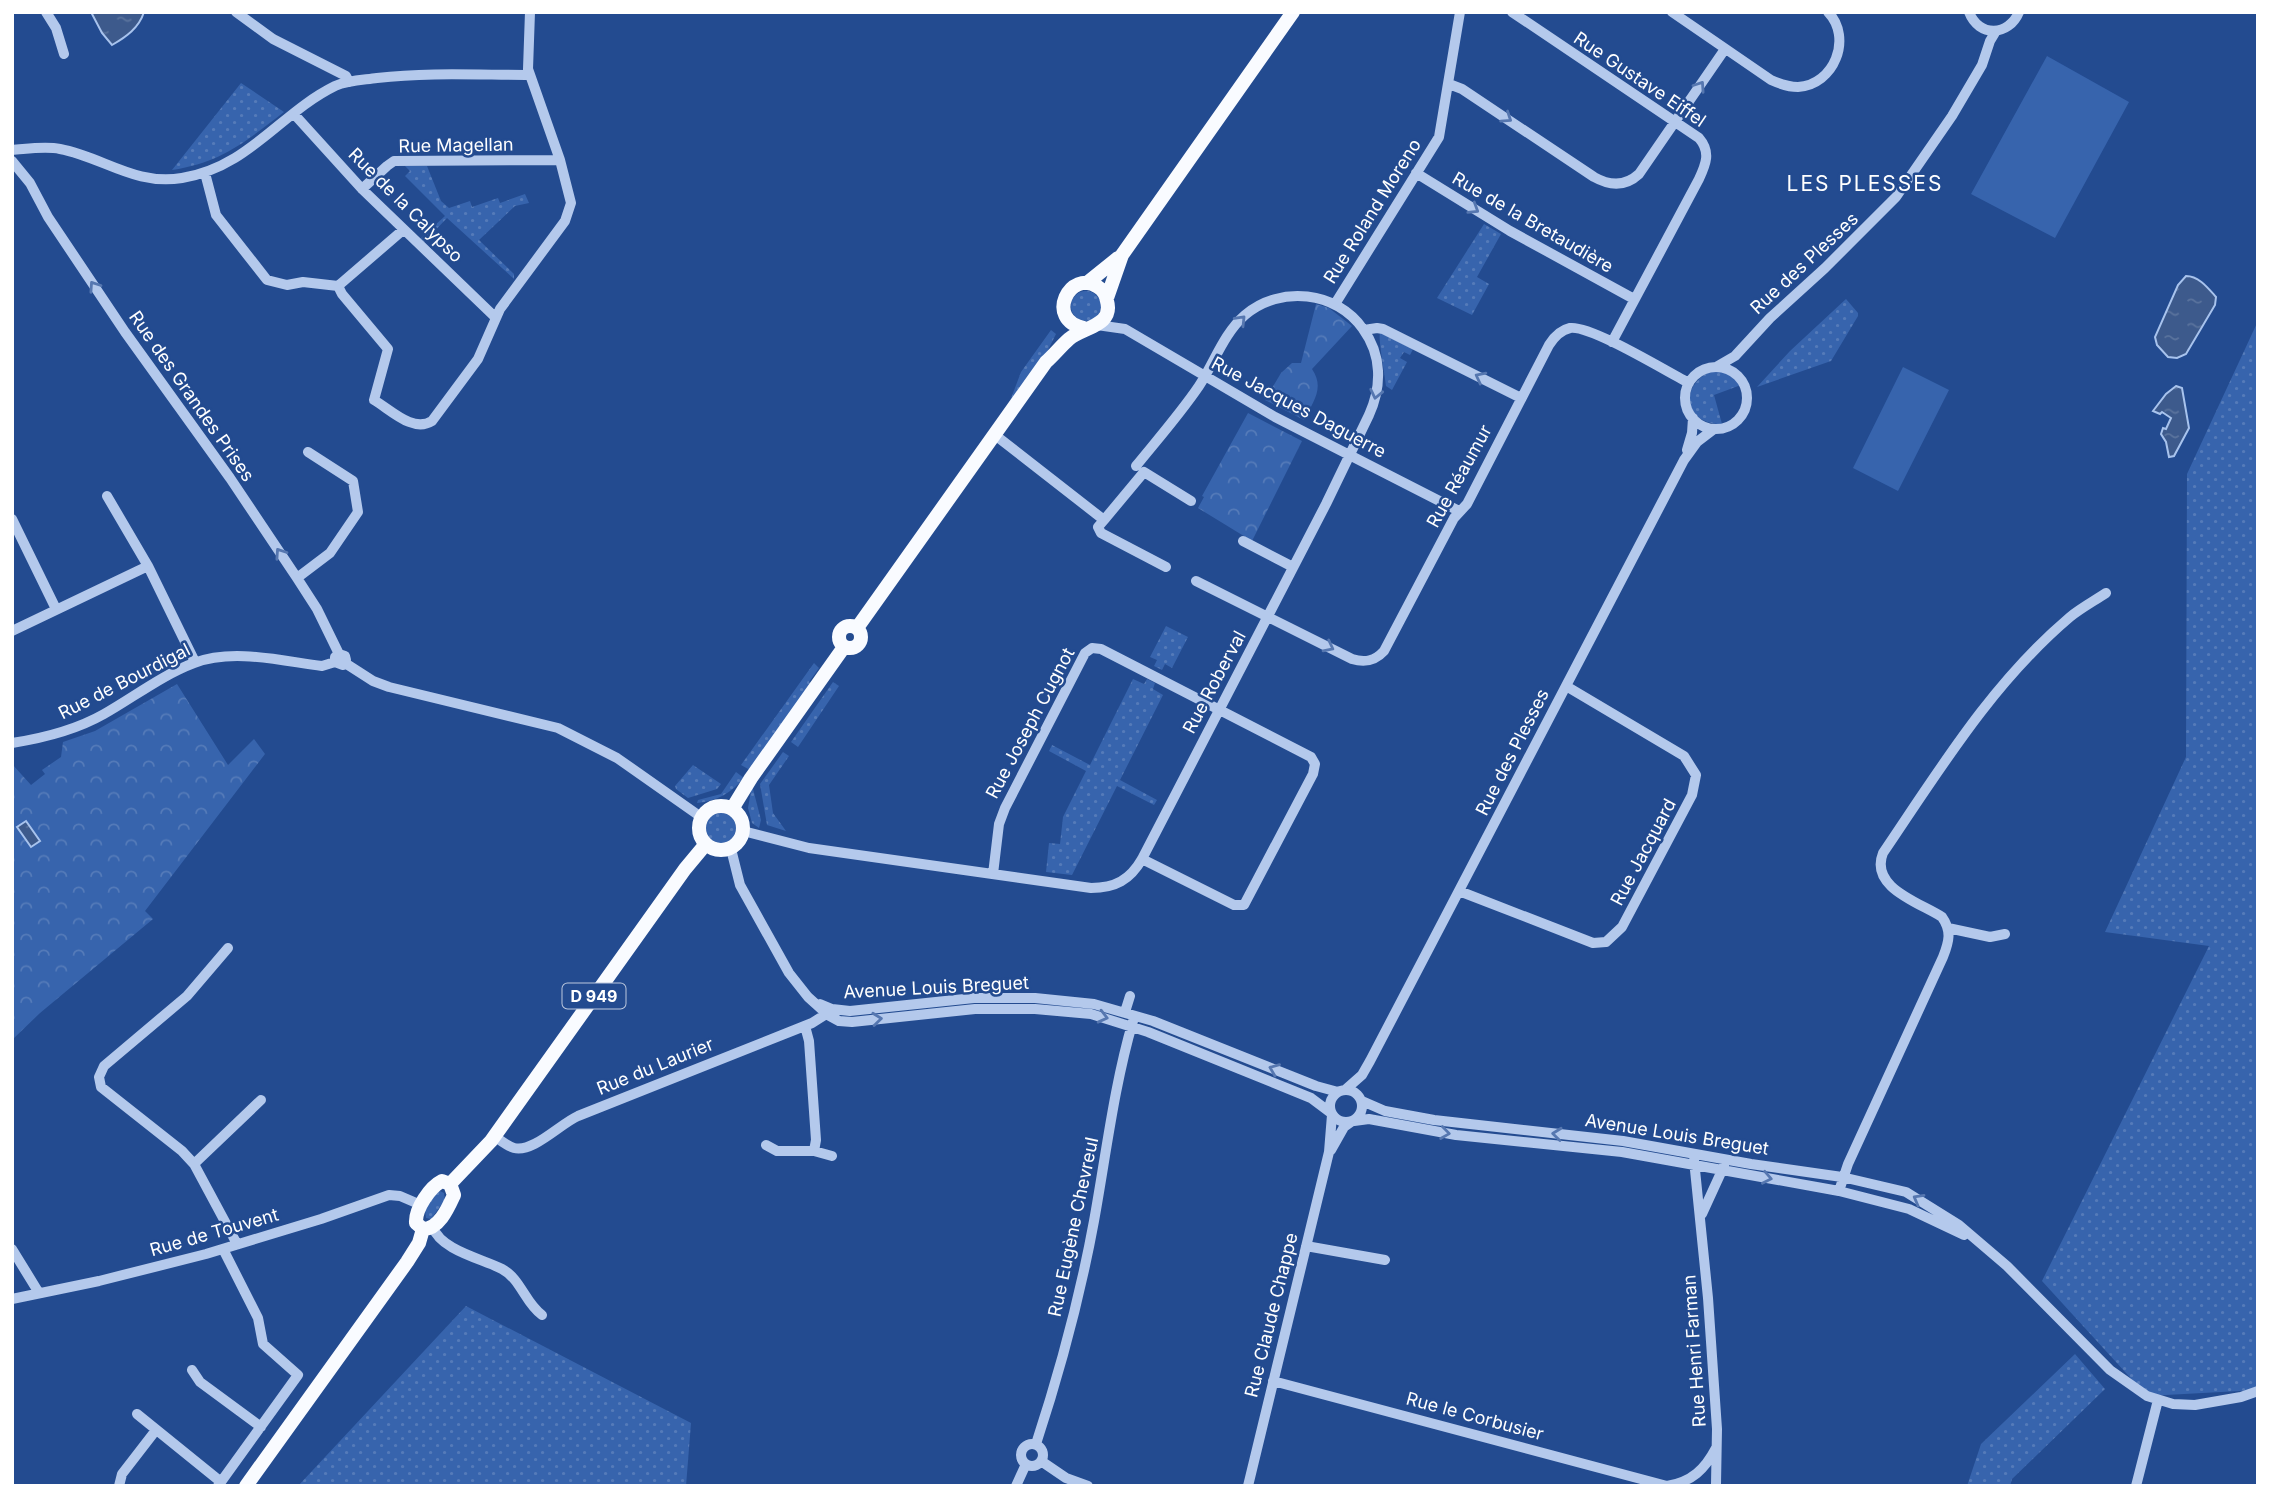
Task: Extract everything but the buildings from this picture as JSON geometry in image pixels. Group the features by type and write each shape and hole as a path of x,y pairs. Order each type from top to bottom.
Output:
{"main road":[{"path":"1087,284 1122,255 1293,12"},
{"path":"732,809 747,783 844,647 853,648 859,645 862,638 857,628 1046,362 1068,340 1105,318 1122,255"},
{"path":"1091,327 1073,324 1065,315 1063,305 1067,293 1076,286 1087,284 1099,288 1107,303"},
{"path":"1046,362 1065,315"},
{"path":"713,807 732,809 742,821 740,840 731,849 720,851 705,845 698,831 701,817 713,807"},
{"name":"D 949","path":"450,1184 479,1156 705,845"},
{"path":"246,1486 454,1195 450,1184 438,1183 415,1217 416,1223 428,1228"}],"street":[{"path":"46,12 56,28 64,54"},
{"path":"236,12 273,39 346,76 349,82"},
{"path":"338,286 388,349 374,400 413,425 424,426 432,421 478,359 500,309 565,221 572,203 528,69 530,12"},
{"name":"Rue Roland Moreno","path":"1335,304 1439,137 1460,12"},
{"name":"Rue Gustave Eiffel","path":"1511,12 1703,143 1707,159 1699,179 1612,342"},
{"path":"1672,12 1771,80 1798,87 1810,84 1829,71 1839,48 1836,25 1828,12"},
{"path":"1969,12 1980,27 1996,31 2012,24 2019,12"},
{"name":"Rue des Plesses","path":"1973,77 1980,46 1980,27"},
{"name":"Rue des Plesses","path":"1716,367 1731,359 1896,197 1940,136 1982,65 1996,31"},
{"path":"1449,84 1462,89 1594,177 1609,183 1626,183 1639,174 1725,49"},
{"path":"12,150 59,149 129,174 161,180 205,173 261,142 324,93 349,82 413,74 530,75"},
{"name":"Rue de la Calypso","path":"294,114 362,189 496,318"},
{"name":"Rue Magellan","path":"362,189 394,161 560,160"},
{"name":"Rue des Grandes Prises","path":"12,161 30,183 48,216 125,332 230,478 297,578 317,609 340,660"},
{"path":"205,173 216,215 267,280 287,285 303,282 338,286 403,230"},
{"name":"Rue de la Bretaudière","path":"1416,173 1507,230 1634,299"},
{"name":"Rue Roberval","path":"743,831 808,848 1104,888 1130,876 1142,859 1269,616 1374,405 1378,384 1375,352 1364,330 1335,304 1314,297 1291,296 1254,308 1230,332 1205,377 1136,466"},
{"path":"1107,303 1125,330"},
{"path":"1091,327 1125,330"},
{"path":"1364,330 1377,327 1383,329 1521,398"},
{"name":"Rue Réaumur","path":"1269,616 1352,659 1362,662 1379,657 1459,511 1467,504 1549,345 1563,331 1569,328 1584,330 1689,383"},
{"name":"Rue Jacques Daguerre","path":"1125,330 1275,417 1459,511"},
{"name":"Rue des Plesses","path":"1741,379 1741,361 1753,337"},
{"path":"1716,367 1730,370 1741,379 1747,398 1744,411 1729,426 1714,429 1693,418 1685,397 1689,383 1701,371 1716,367"},
{"name":"Rue des Plesses","path":"1684,460 1692,433 1693,418"},
{"name":"Rue des Plesses","path":"1342,1091 1362,1075 1370,1061 1684,460 1698,442 1714,429"},
{"path":"995,435 1104,520"},
{"path":"297,578 330,553 358,512 353,481 308,452"},
{"path":"1166,567 1101,533 1098,527 1144,472 1191,501"},
{"path":"107,496 148,566 195,662"},
{"path":"12,519 56,609"},
{"path":"1243,541 1293,567"},
{"path":"12,631 148,566"},
{"path":"1196,582 1269,616"},
{"path":"1839,1191 1842,1177 1948,945 1948,928 1942,917 1889,886 1881,866 1883,853 1973,719 1999,688 2072,615 2106,593"},
{"name":"Rue Joseph Cugnot","path":"993,874 999,824 1005,808 1088,650 1101,649 1219,710"},
{"name":"Rue de Bourdigal","path":"12,743 79,726 195,662 240,656 322,666 340,660"},
{"path":"340,660 373,681 389,687 558,728 617,758 701,817"},
{"name":"Rue Jacquard","path":"1459,891 1593,943 1606,942 1622,928 1696,788 1696,775 1684,756 1566,685"},
{"path":"1142,859 1238,906 1244,905 1313,774 1315,764 1311,757 1219,710"},
{"name":"Avenue Louis Breguet","path":"731,849 740,885 789,973 808,997 830,1012 974,998 1035,998 1094,1004 1316,1086 1342,1091"},
{"path":"1948,928 1990,937 2005,934"},
{"path":"228,948 187,996 104,1066 99,1077 101,1087 182,1150 194,1164 237,1244"},
{"name":"Rue Eugène Chevreul","path":"1036,1444 1063,1360 1087,1256 1130,1018 1130,996"},
{"name":"Rue du Laurier","path":"494,1136 516,1149 530,1147 564,1122 805,1026 830,1012"},
{"name":"Avenue Louis Breguet","path":"1130,1018 1311,1098 1331,1114"},
{"path":"805,1026 809,1041 816,1140 814,1151"},
{"name":"Rue des Plesses","path":"1361,1100 1370,1061"},
{"path":"1342,1091 1355,1092 1361,1100 1361,1112 1353,1121 1343,1123 1331,1114 1331,1099 1342,1091"},
{"name":"Avenue Louis Breguet","path":"1361,1100 1385,1111 1434,1120 1612,1140 1724,1165 1909,1209 1973,1238"},
{"path":"194,1164 261,1101"},
{"name":"Rue Claude Chappe","path":"1248,1486 1329,1152 1331,1114"},
{"name":"Avenue Louis Breguet","path":"1353,1121 1369,1119 1456,1135 1694,1159"},
{"name":"Rue Claude Chappe","path":"1329,1152 1344,1127 1353,1121"},
{"path":"766,1145 777,1151 814,1151 832,1156"},
{"name":"Rue Henri Farman","path":"1694,1159 1708,1298 1717,1445 1714,1485"},
{"name":"Avenue Louis Breguet","path":"1724,1165 1842,1177 1915,1196 1959,1225 2014,1273 2110,1370 2158,1400 2195,1405 2241,1397 2258,1391"},
{"name":"Rue Henri Farman","path":"1701,1217 1724,1165"},
{"name":"Rue de Touvent","path":"12,1299 145,1270 223,1249 388,1195 400,1196 421,1205"},
{"path":"428,1228 440,1240 510,1274 531,1305 542,1315"},
{"path":"1306,1247 1385,1260"},
{"path":"223,1249 258,1318 263,1344 316,1388"},
{"path":"12,1250 39,1293"},
{"path":"192,1370 200,1382 261,1427"},
{"path":"137,1414 219,1484 298,1375"},
{"name":"Rue le Corbusier","path":"1273,1381 1667,1486"},
{"path":"2136,1486 2158,1400"},
{"path":"119,1486 122,1474 156,1430"},
{"path":"1036,1444 1043,1452 1041,1461 1032,1466 1026,1464 1021,1457 1023,1449 1027,1445 1036,1444"},
{"path":"1667,1486 1683,1482 1699,1473 1717,1445"},
{"path":"1041,1461 1066,1478 1088,1486"},
{"path":"1016,1486 1026,1464"}],"green space":[{"path":"2047,56 2129,102 2055,238 1971,194"},
{"path":"241,83 284,112 245,141 219,156 172,170"},
{"path":"405,166 427,166 441,201 449,208 470,201 472,207 498,198 500,203 525,194 529,203 515,206 479,240 514,274 514,279 447,218 424,242 421,238 445,216 405,176 410,171"},
{"path":"1484,224 1501,234 1477,277 1489,284 1472,315 1437,298"},
{"path":"1086,291 1097,295 1101,306 1097,317 1086,321 1075,317 1071,306 1075,295"},
{"path":"1846,299 1858,316 1831,361 1757,387 1790,351"},
{"path":"1316,304 1329,308 1352,326 1312,369 1318,389 1304,420 1265,400 1281,373 1292,363 1301,363"},
{"path":"2258,321 2258,1390 2147,1396 2042,1281 2209,946 2105,932 2186,757 2187,474"},
{"path":"1051,330 1056,334 1047,352 1010,401 1021,372"},
{"path":"1380,333 1413,349 1410,355 1404,352 1400,358 1407,362 1392,390 1386,386"},
{"path":"1903,367 1949,390 1898,491 1853,468"},
{"path":"1715,370 1727,372 1741,385 1714,395 1722,424 1699,418 1690,402 1695,384"},
{"path":"1248,413 1302,441 1252,541 1198,508"},
{"path":"1166,626 1188,637 1172,668 1165,664 1162,670 1154,666 1157,660 1150,657"},
{"path":"814,663 819,668 809,682 812,685 750,770 741,765"},
{"path":"1133,679 1144,684 1147,679 1155,683 1153,689 1163,695 1120,780 1157,800 1154,805 1117,786 1072,875 1046,872 1049,843 1060,844 1063,817 1086,771 1049,751 1052,745 1090,765"},
{"path":"833,682 839,686 798,747 791,742"},
{"path":"177,684 228,765 254,739 265,754 145,911 153,919 40,1013 12,1040 12,764 31,785 45,774 42,770 61,757 63,742 95,731"},
{"path":"783,752 789,756 769,785 773,813 786,831 767,825 760,784"},
{"path":"693,765 721,784 717,789 688,798 676,789 675,786"},
{"path":"736,772 744,778 734,788 717,798 697,803 698,800 721,794"},
{"path":"752,785 761,820 759,828 752,823 748,808"},
{"path":"721,813 732,817 736,828 732,839 721,843 710,839 706,828 710,817"},
{"path":"440,1191 444,1193 445,1200 431,1219 426,1218 425,1210"},
{"path":"466,1306 691,1423 686,1486 298,1486"},
{"path":"2075,1354 2105,1389 2012,1479 2010,1486 1967,1486 1981,1444"}],"water":[{"path":"91,12 144,12 131,32 112,45"},
{"path":"2186,276 2199,280 2206,286 2216,297 2215,305 2186,354 2177,358 2168,357 2157,345 2155,337 2178,285"},
{"path":"2176,386 2182,388 2189,428 2174,456 2169,457 2161,434 2171,418 2162,412 2160,414 2153,411"},
{"path":"26,821 40,841 31,847 17,827"}],"district":[{"name":"LES PLESSES","path":"1865,183"}]}
